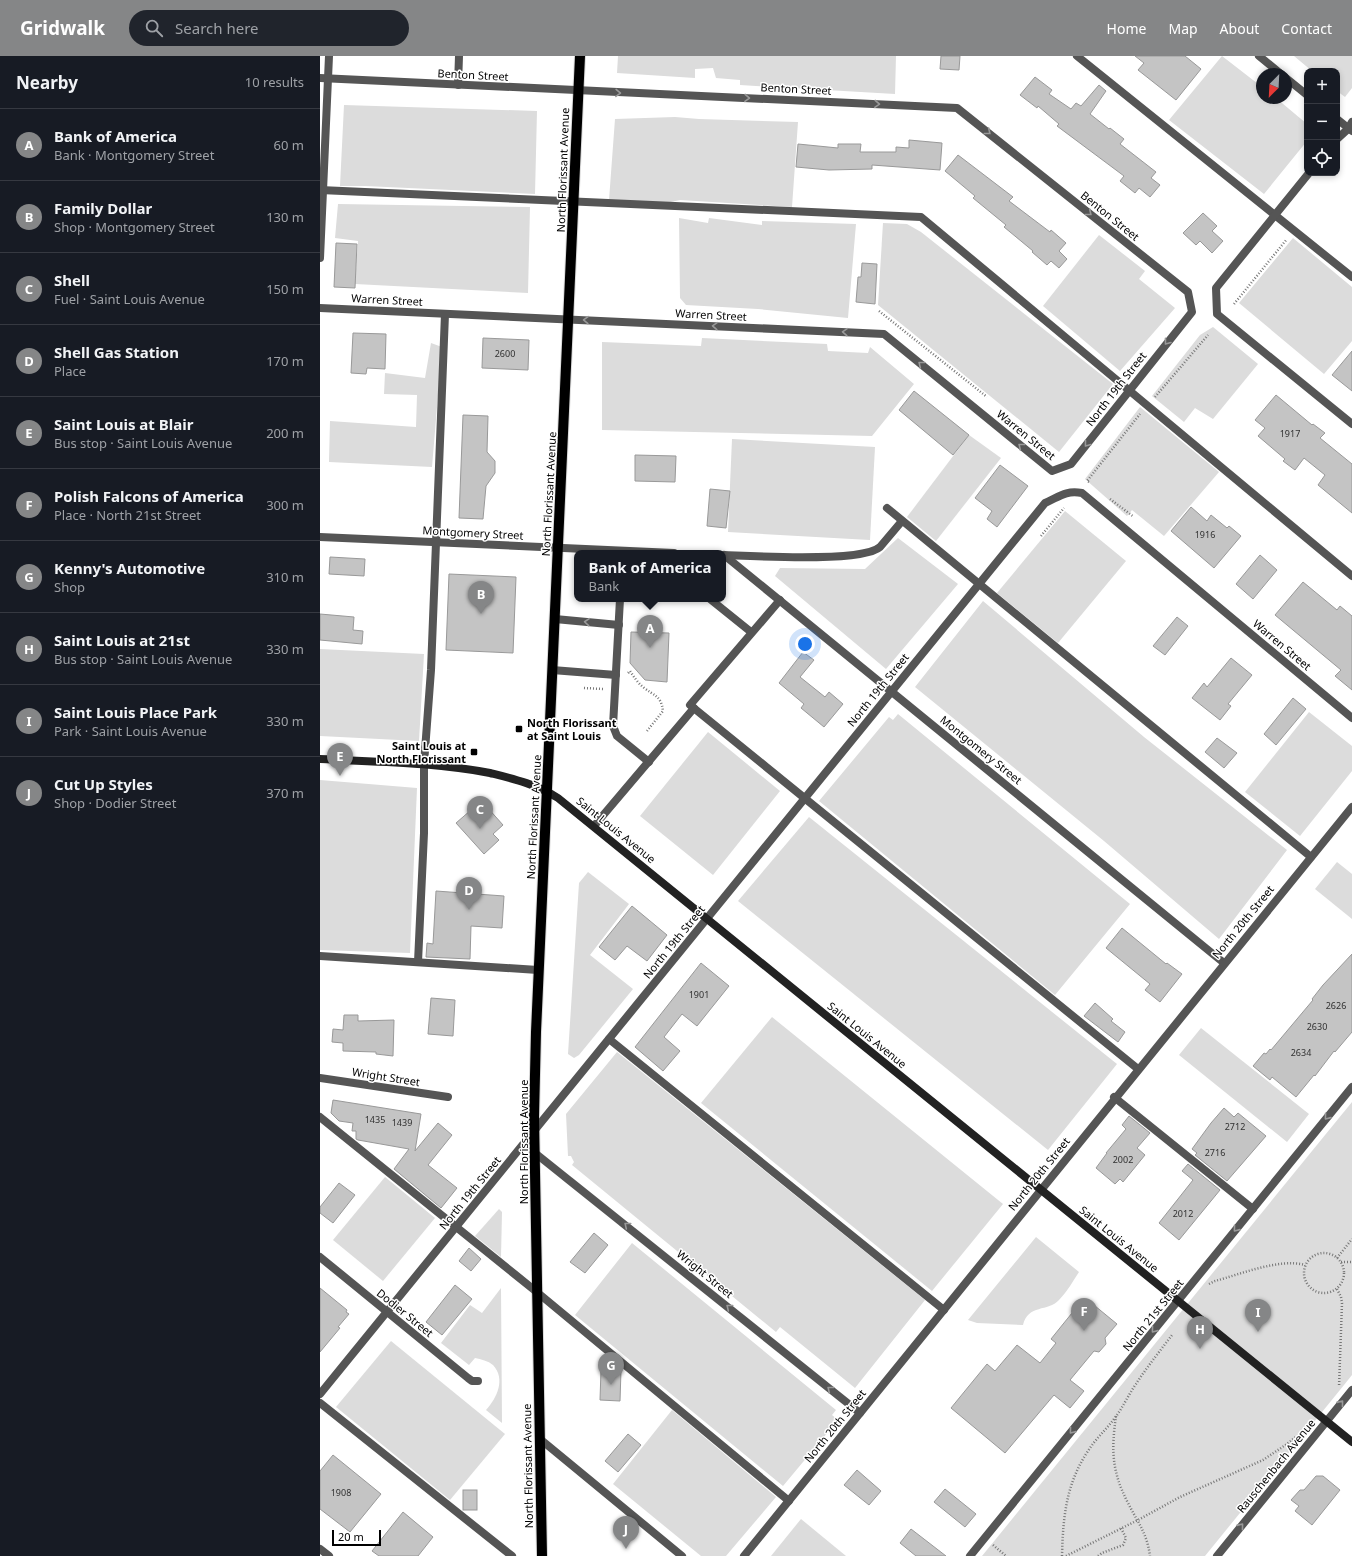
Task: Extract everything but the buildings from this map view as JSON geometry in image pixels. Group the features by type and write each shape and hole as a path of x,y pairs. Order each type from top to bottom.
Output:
{"main road":[{"name":"North Florissant Avenue","path":"542,1556 535,1130 538,970 580,56"}],"street":[{"path":"320,258 324,79 329,56"},
{"path":"458,85 459,56"},
{"path":"1077,56 1352,277"},
{"path":"1259,56 1274,68"},
{"name":"Benton Street","path":"324,79 957,108 1188,292 1192,312"},
{"path":"1292,83 1304,93"},
{"path":"1340,121 1351,128 1340,137"},
{"path":"1307,176 1216,288 1217,314 1352,424"},
{"path":"321,190 921,217 1352,576"},
{"name":"Warren Street","path":"320,308 884,334 1052,471"},
{"name":"North 19th Street","path":"1052,471 1071,464 1192,312"},
{"path":"418,962 424,833 424,764 431,670 437,542 445,314"},
{"name":"Warren Street","path":"1045,503 1072,491 1082,493 1352,718"},
{"name":"North 19th Street","path":"320,1394 1045,503"},
{"path":"887,508 1311,857"},
{"name":"Montgomery Street","path":"726,555 835,557 867,553 876,551 902,520"},
{"name":"Montgomery Street","path":"320,537 604,550"},
{"name":"Montgomery Street","path":"726,557 1224,963"},
{"path":"780,600 690,705 1138,1069"},
{"path":"620,602 613,726 617,736 649,762"},
{"path":"714,602 751,632"},
{"path":"555,619 619,625"},
{"path":"552,670 616,675"},
{"path":"594,826 694,708"},
{"name":"Saint Louis Avenue","path":"320,759 451,766 513,778 533,784 564,802 1352,1442"},
{"name":"North 20th Street","path":"744,1556 1041,1190 1114,1097 1352,807"},
{"path":"320,956 538,970"},
{"path":"609,1039 944,1310"},
{"name":"Wright Street","path":"320,1078 448,1097"},
{"name":"North 21st Street","path":"970,1556 1352,1087"},
{"path":"1114,1097 1253,1209"},
{"path":"320,1117 538,1293 789,1501"},
{"name":"Wright Street","path":"536,1153 860,1413"},
{"name":"Dodier Street","path":"320,1258 468,1378 472,1381 478,1381"},
{"name":"Rauschenbach Avenue","path":"1217,1556 1352,1390"},
{"path":"320,1403 512,1556"},
{"path":"540,1439 682,1556"},
{"path":"320,1549 329,1556"}],"path":[{"path":"1234,304 1291,234"},
{"path":"879,311 987,397"},
{"path":"1155,396 1208,334"},
{"path":"1087,481 1142,411"},
{"path":"1041,536 1066,506"},
{"path":"584,688 611,689 630,672 642,686 659,698 662,702 662,711 647,731"},
{"path":"1337,1258 1352,1239"},
{"path":"1319,1253 1325,1253 1337,1258 1341,1262 1344,1274 1343,1280 1337,1289 1324,1293 1312,1289 1307,1284 1304,1278 1305,1265 1308,1260 1319,1253"},
{"path":"1341,1262 1352,1262"},
{"path":"1207,1286 1215,1281 1282,1263 1298,1263 1305,1265"},
{"path":"1336,1390 1340,1381 1339,1366 1342,1303 1337,1289"},
{"path":"1062,1556 1066,1501 1074,1475 1088,1450 1116,1416 1136,1384 1172,1335"},
{"path":"1116,1416 1113,1462 1122,1490 1147,1536 1150,1556"},
{"path":"1066,1556 1180,1497 1263,1460 1297,1436"},
{"path":"1098,1556 1123,1545 1126,1538 1121,1528"},
{"path":"992,1544 1006,1556"}],"shaded area":[{"path":"618,56 896,56 895,94 740,85 740,80 716,78 713,68 695,69 695,78 617,73"},
{"path":"1222,56 1256,82 1256,104 1283,104 1304,121 1304,145 1264,194 1169,120"},
{"path":"1294,56 1352,56 1352,88 1345,97 1340,93 1340,68 1308,68"},
{"path":"344,105 537,111 535,194 340,186"},
{"path":"675,117 798,122 792,207 680,200 666,203 609,200 615,119"},
{"path":"338,204 530,207 528,293 355,284 358,241 335,238"},
{"path":"679,218 708,223 709,218 762,225 762,221 856,224 848,318 758,309 686,305 680,298"},
{"path":"883,223 907,224 921,232 1113,384 1059,452 878,305"},
{"path":"1099,235 1145,271 1139,279 1175,308 1120,371 1043,306"},
{"path":"1293,238 1352,287 1352,341 1324,374 1239,303"},
{"path":"1213,327 1258,364 1213,419 1195,408 1184,422 1152,396 1200,335"},
{"path":"702,338 827,344 828,351 868,353 870,347 914,384 872,436 602,430 602,342 701,346"},
{"path":"431,343 442,347 432,467 329,462 330,421 416,427 417,395 384,394 385,373 425,378"},
{"path":"1140,407 1219,472 1164,536 1132,510 1127,516 1085,479"},
{"path":"969,435 1001,458 936,541 907,517"},
{"path":"732,439 875,447 870,540 728,532"},
{"path":"1065,511 1126,561 1058,643 997,593"},
{"path":"898,538 958,584 886,669 775,576 780,568 865,569"},
{"path":"983,601 1144,737 1287,850 1219,939 1104,841 915,687"},
{"path":"320,649 424,654 419,741 320,736"},
{"path":"1309,712 1352,746 1352,771 1300,836 1245,792"},
{"path":"898,714 1130,904 1055,995 819,801 889,717 893,720"},
{"path":"708,732 780,791 713,875 640,816"},
{"path":"320,780 417,788 410,953 320,950"},
{"path":"809,817 1117,1064 1048,1150 738,901"},
{"path":"1337,862 1352,874 1352,919 1315,889"},
{"path":"588,872 629,904 590,955 633,989 579,1055 574,1058 568,1054 579,883"},
{"path":"772,1017 1003,1204 932,1291 701,1103"},
{"path":"1201,1028 1309,1114 1287,1142 1179,1055"},
{"path":"617,1052 925,1300 855,1388 780,1327 776,1332 572,1165 574,1162 571,1156 568,1156 566,1114"},
{"path":"1352,1102 1352,1375 1205,1556 982,1556"},
{"path":"385,1177 435,1218 383,1281 333,1240"},
{"path":"499,1209 502,1212 501,1257 475,1236"},
{"path":"1036,1237 1079,1272 1062,1297 1054,1304 1029,1314 1023,1325 977,1323 968,1320"},
{"path":"632,1243 836,1410 832,1415 838,1420 783,1486 575,1315"},
{"path":"501,1288 502,1423 486,1410 494,1400 498,1388 499,1376 497,1370 489,1362 475,1358 469,1365 441,1343 470,1305 482,1313"},
{"path":"391,1341 505,1434 450,1500 336,1407"},
{"path":"672,1410 776,1497 726,1556 701,1556 613,1484"},
{"path":"801,1519 846,1556 771,1556"}],"place":[{"name":"Family Dollar","path":"481,614"},
{"name":"Bank of America","path":"650,648"},
{"name":"North Florissant at Saint Louis","path":"519,729"},
{"name":"Saint Louis at North Florissant","path":"474,752"},
{"name":"Saint Louis at Blair","path":"340,776"},
{"name":"Shell","path":"480,829"},
{"name":"Shell Gas Station","path":"469,910"},
{"name":"Polish Falcons of America","path":"1084,1331"},
{"name":"Saint Louis Place Park","path":"1258,1332"},
{"name":"Saint Louis at 21st","path":"1200,1349"},
{"name":"Kenny's Automotive","path":"611,1385"},
{"name":"Cut Up Styles","path":"626,1549"}]}
